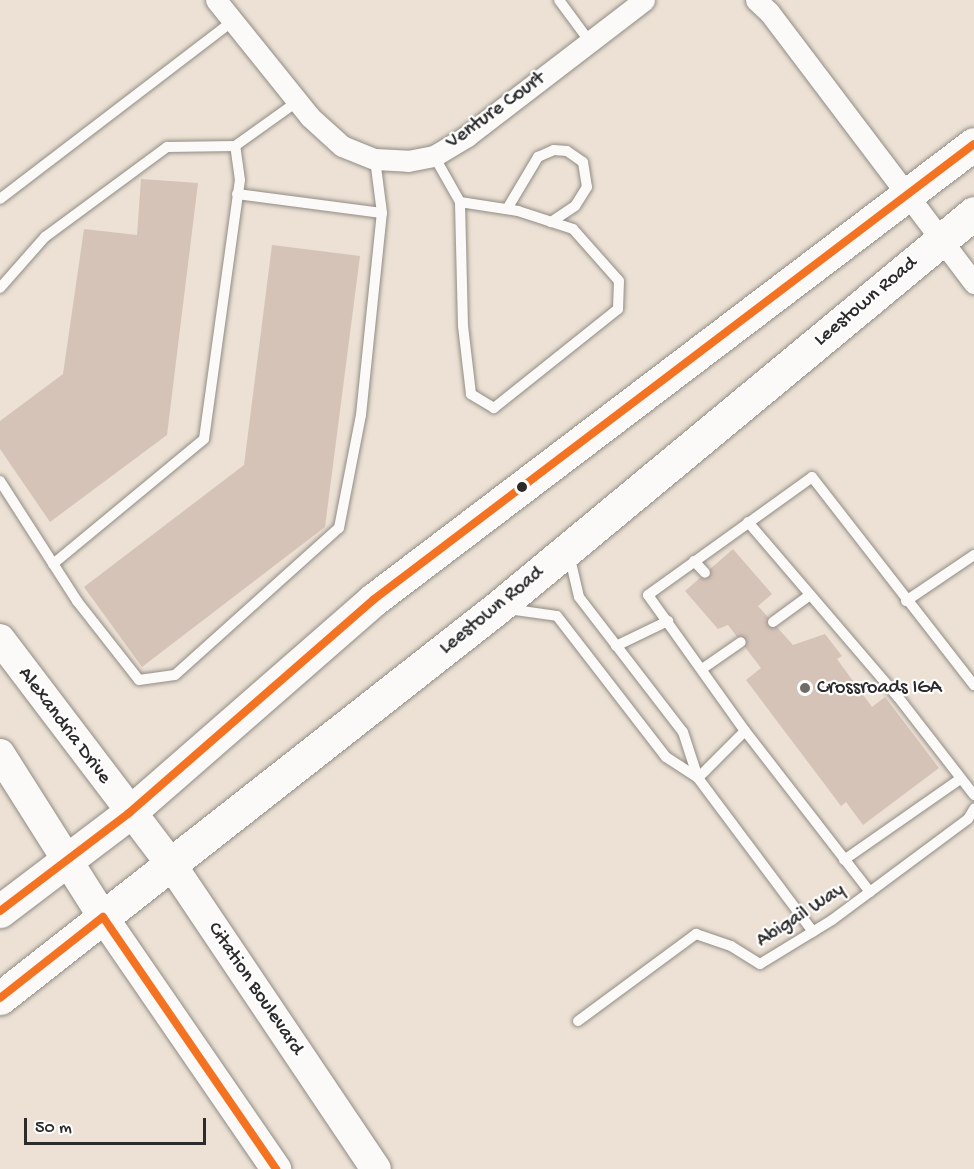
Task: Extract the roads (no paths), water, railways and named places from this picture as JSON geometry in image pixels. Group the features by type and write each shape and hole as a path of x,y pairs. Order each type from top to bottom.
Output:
{"main road":[{"path":"0,911 129,813 373,600 974,144"},
{"name":"Leestown Road","path":"0,998 497,608 974,213"},
{"name":"Alexandria Drive","path":"0,639 129,813"},
{"path":"0,753 103,917 276,1169"},
{"name":"Citation Boulevard","path":"129,813 171,864 376,1169"}],"street":[{"name":"Venture Court","path":"216,0 298,101 342,146 375,159 408,161 434,156 467,136 644,0"},
{"path":"756,0 769,12 974,283"}],"lane":[{"path":"559,0 590,42"},
{"path":"0,199 232,21"},
{"path":"0,288 45,237 167,147 235,146 298,101"},
{"path":"53,564 204,439 240,180 235,146"},
{"path":"507,209 538,157 554,150 567,151 583,162 587,187 575,206 551,222"},
{"path":"434,156 460,202 463,326 471,394 494,408 618,309 619,281 573,229 507,209 460,202"},
{"path":"0,481 53,564 140,680 175,675 339,528 361,415 382,213 375,159"},
{"path":"237,194 382,213"},
{"path":"870,892 745,731 648,595 812,477 906,602 974,685"},
{"path":"748,522 898,697 974,795"},
{"path":"568,549 579,597 683,732 698,778 813,932"},
{"path":"906,602 974,555"},
{"path":"694,561 705,573"},
{"path":"772,622 810,595"},
{"path":"497,608 557,616 666,757 698,778"},
{"path":"616,645 668,621"},
{"path":"702,669 741,642"},
{"path":"698,778 745,731"},
{"path":"844,860 960,779"},
{"name":"Abigail Way","path":"578,1021 696,934 731,946 760,964 813,932 870,892 968,819 974,809"}],"place":[{"name":"Crossroads IGA","path":"805,688"}]}
